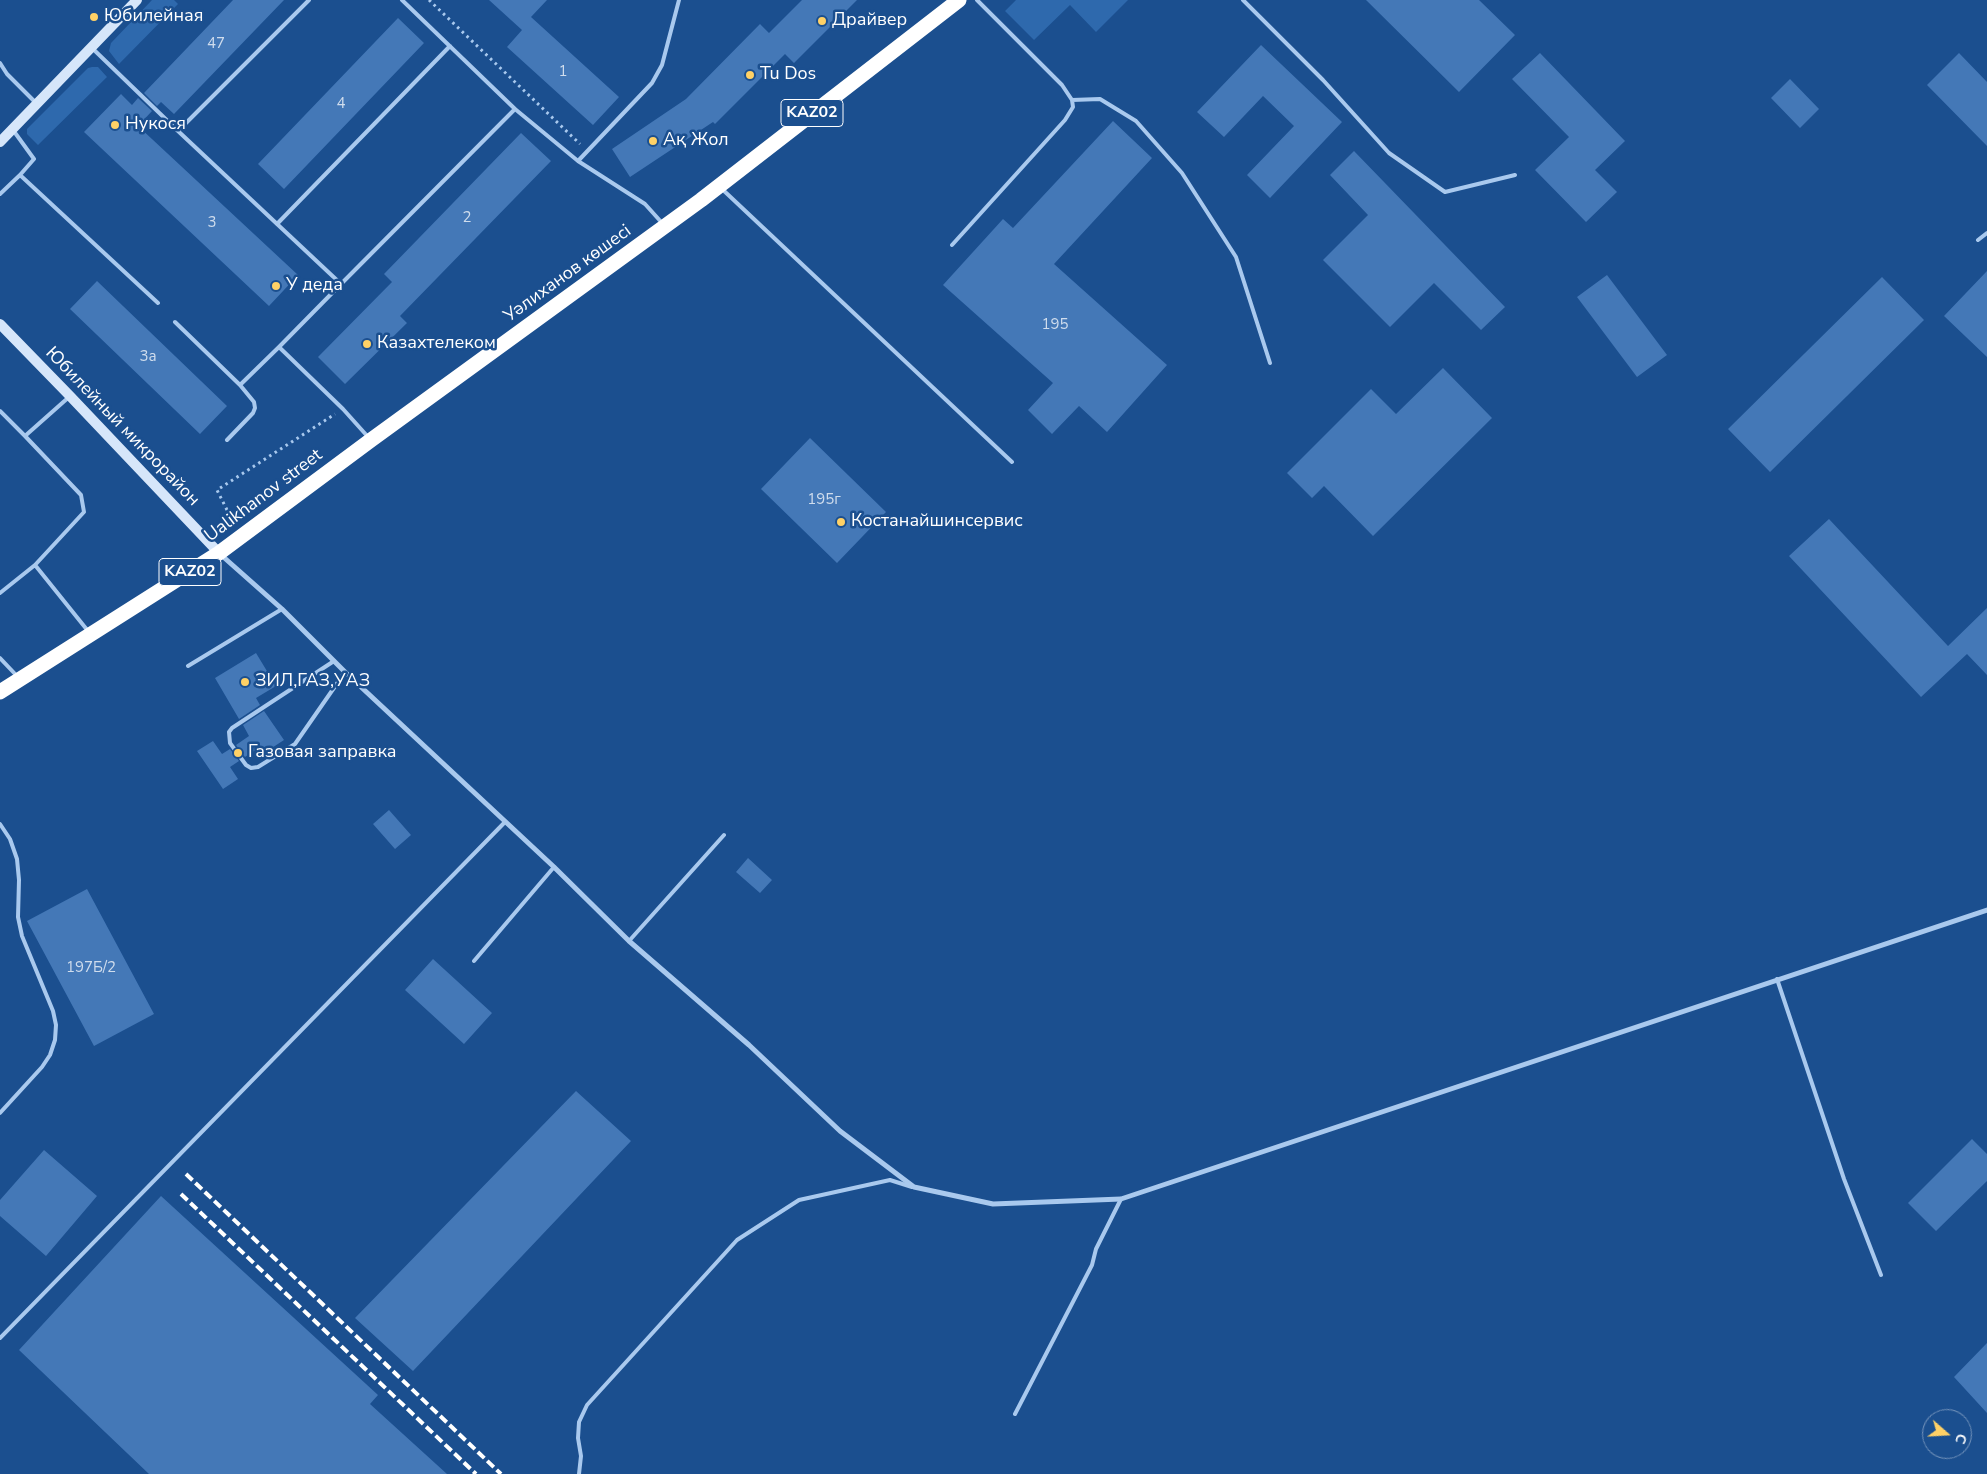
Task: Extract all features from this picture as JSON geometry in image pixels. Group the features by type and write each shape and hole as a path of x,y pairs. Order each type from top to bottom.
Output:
{"highway":[{"name":"KАZ02","path":"665,226 960,0"},
{"name":"Уәлиханов көшесі","path":"371,440 665,226"},
{"name":"Ualikhanov street","path":"0,692 219,553 371,440"}],"street":[{"path":"0,142 137,0"},
{"name":"Юбилейный микрорайон","path":"0,324 219,553"},
{"path":"219,553 282,609 345,672 629,941 749,1045 840,1131 914,1187 992,1204 1121,1198 1987,910"}],"lane":[{"path":"178,131 308,0"},
{"path":"402,0 515,109 578,160 645,204 665,226"},
{"path":"578,160 652,83 662,65 679,0"},
{"path":"952,245 1064,120 1073,106 1072,100 1062,85 977,0"},
{"path":"1243,0 1323,80 1388,153 1445,192 1515,175"},
{"path":"277,224 450,46"},
{"path":"92,48 341,284"},
{"path":"0,63 7,74 37,104"},
{"path":"1072,100 1100,99 1136,121 1182,173 1236,257 1270,363"},
{"path":"240,385 515,109"},
{"path":"0,194 34,159 12,129"},
{"path":"20,175 158,303"},
{"path":"718,186 1012,462"},
{"path":"1978,240 1987,233"},
{"path":"175,322 252,397 255,408 249,418 228,440"},
{"path":"279,347 343,409 371,440"},
{"path":"25,436 70,396"},
{"path":"0,411 81,495 84,512 35,566 0,593"},
{"path":"35,566 90,634"},
{"path":"188,666 282,609"},
{"path":"0,658 20,679"},
{"path":"334,661 232,728 229,732 230,742 246,765 251,768 258,767 295,744 345,672"},
{"path":"0,1338 505,822"},
{"path":"0,824 10,839 17,859 19,880 18,916 22,936 53,1010 56,1025 55,1040 50,1055 42,1067 0,1113"},
{"path":"629,941 724,834"},
{"path":"474,962 554,868"},
{"path":"1778,979 1844,1178 1881,1276"},
{"path":"579,1474 581,1456 578,1438 579,1422 586,1405 737,1240 799,1200 890,1180 914,1187"},
{"path":"1015,1414 1092,1265 1096,1249 1121,1198"}],"path":[{"path":"429,0 580,144"},
{"path":"228,510 217,490 343,409"}],"shaded area":[{"path":"152,0 174,0 178,4 119,64 109,51 111,43"},
{"path":"1016,0 1128,0 1096,32 1070,5 1034,40 1005,11"},
{"path":"98,67 107,77 38,145 27,134 27,129 88,68"}],"building":[{"path":"233,0 284,0 174,114 161,102 157,106 144,93"},
{"path":"489,0 547,0 531,17 619,97 593,125 507,47 522,30"},
{"path":"802,0 857,0 794,63 785,54 715,124 713,122 630,177 612,149 686,99 760,24 769,33"},
{"path":"1366,0 1479,0 1515,35 1459,92"},
{"path":"398,18 424,43 284,189 258,164"},
{"path":"1261,45 1342,122 1270,198 1247,175 1294,126 1263,96 1224,137 1197,112"},
{"path":"1540,53 1625,141 1595,170 1617,192 1586,222 1535,170 1569,137 1512,79"},
{"path":"1959,53 1987,82 1987,146 1927,85"},
{"path":"1790,79 1819,109 1800,128 1771,98"},
{"path":"121,94 132,105 138,98 152,111 138,126 298,275 269,306 84,132"},
{"path":"1113,121 1152,158 1054,264 1167,365 1107,432 1079,406 1052,434 1028,410 1053,383 943,285 1003,219 1013,228"},
{"path":"521,133 551,161 400,316 407,323 345,384 318,357 392,282 384,274"},
{"path":"1354,151 1505,307 1481,330 1434,283 1390,327 1323,260 1368,215 1330,175"},
{"path":"1987,271 1987,357 1944,316"},
{"path":"1607,275 1667,355 1637,377 1577,297"},
{"path":"1882,277 1924,320 1770,472 1728,429"},
{"path":"97,281 227,406 200,434 70,309"},
{"path":"1443,368 1492,418 1373,536 1324,486 1312,498 1287,473 1371,389 1396,414"},
{"path":"810,438 886,512 837,563 761,489"},
{"path":"1829,519 1948,646 1987,608 1987,675 1967,654 1921,697 1789,556"},
{"path":"256,653 276,686 256,698 260,705 239,719 215,678"},
{"path":"264,711 284,740 261,755 257,749 245,757 236,745 249,736 243,725"},
{"path":"213,741 222,754 230,749 239,761 230,767 238,779 223,789 197,751"},
{"path":"389,810 411,835 395,849 373,824"},
{"path":"748,858 772,880 760,893 736,872"},
{"path":"87,889 154,1014 94,1046 27,921"},
{"path":"433,959 492,1013 464,1044 405,990"},
{"path":"576,1091 631,1141 413,1371 355,1318"},
{"path":"1972,1139 1987,1154 1987,1181 1936,1231 1908,1203"},
{"path":"44,1150 97,1196 46,1256 0,1216 0,1200"},
{"path":"161,1196 378,1395 370,1404 447,1474 149,1474 19,1350"},
{"path":"1987,1343 1987,1413 1954,1377"}],"railway":[{"path":"186,1174 501,1474"},
{"path":"181,1194 476,1474"}],"place":[{"name":"Юбилейная","path":"94,17"},
{"name":"Драйвер","path":"822,21"},
{"name":"Tu Dos","path":"750,75"},
{"name":"Нукося","path":"115,125"},
{"name":"Ақ Жол","path":"653,141"},
{"name":"У деда","path":"276,286"},
{"name":"Казахтелеком","path":"367,344"},
{"name":"Костанайшинсервис","path":"841,522"},
{"name":"ЗИЛ,ГАЗ,УАЗ","path":"245,682"},
{"name":"Газовая заправка","path":"238,753"}]}
